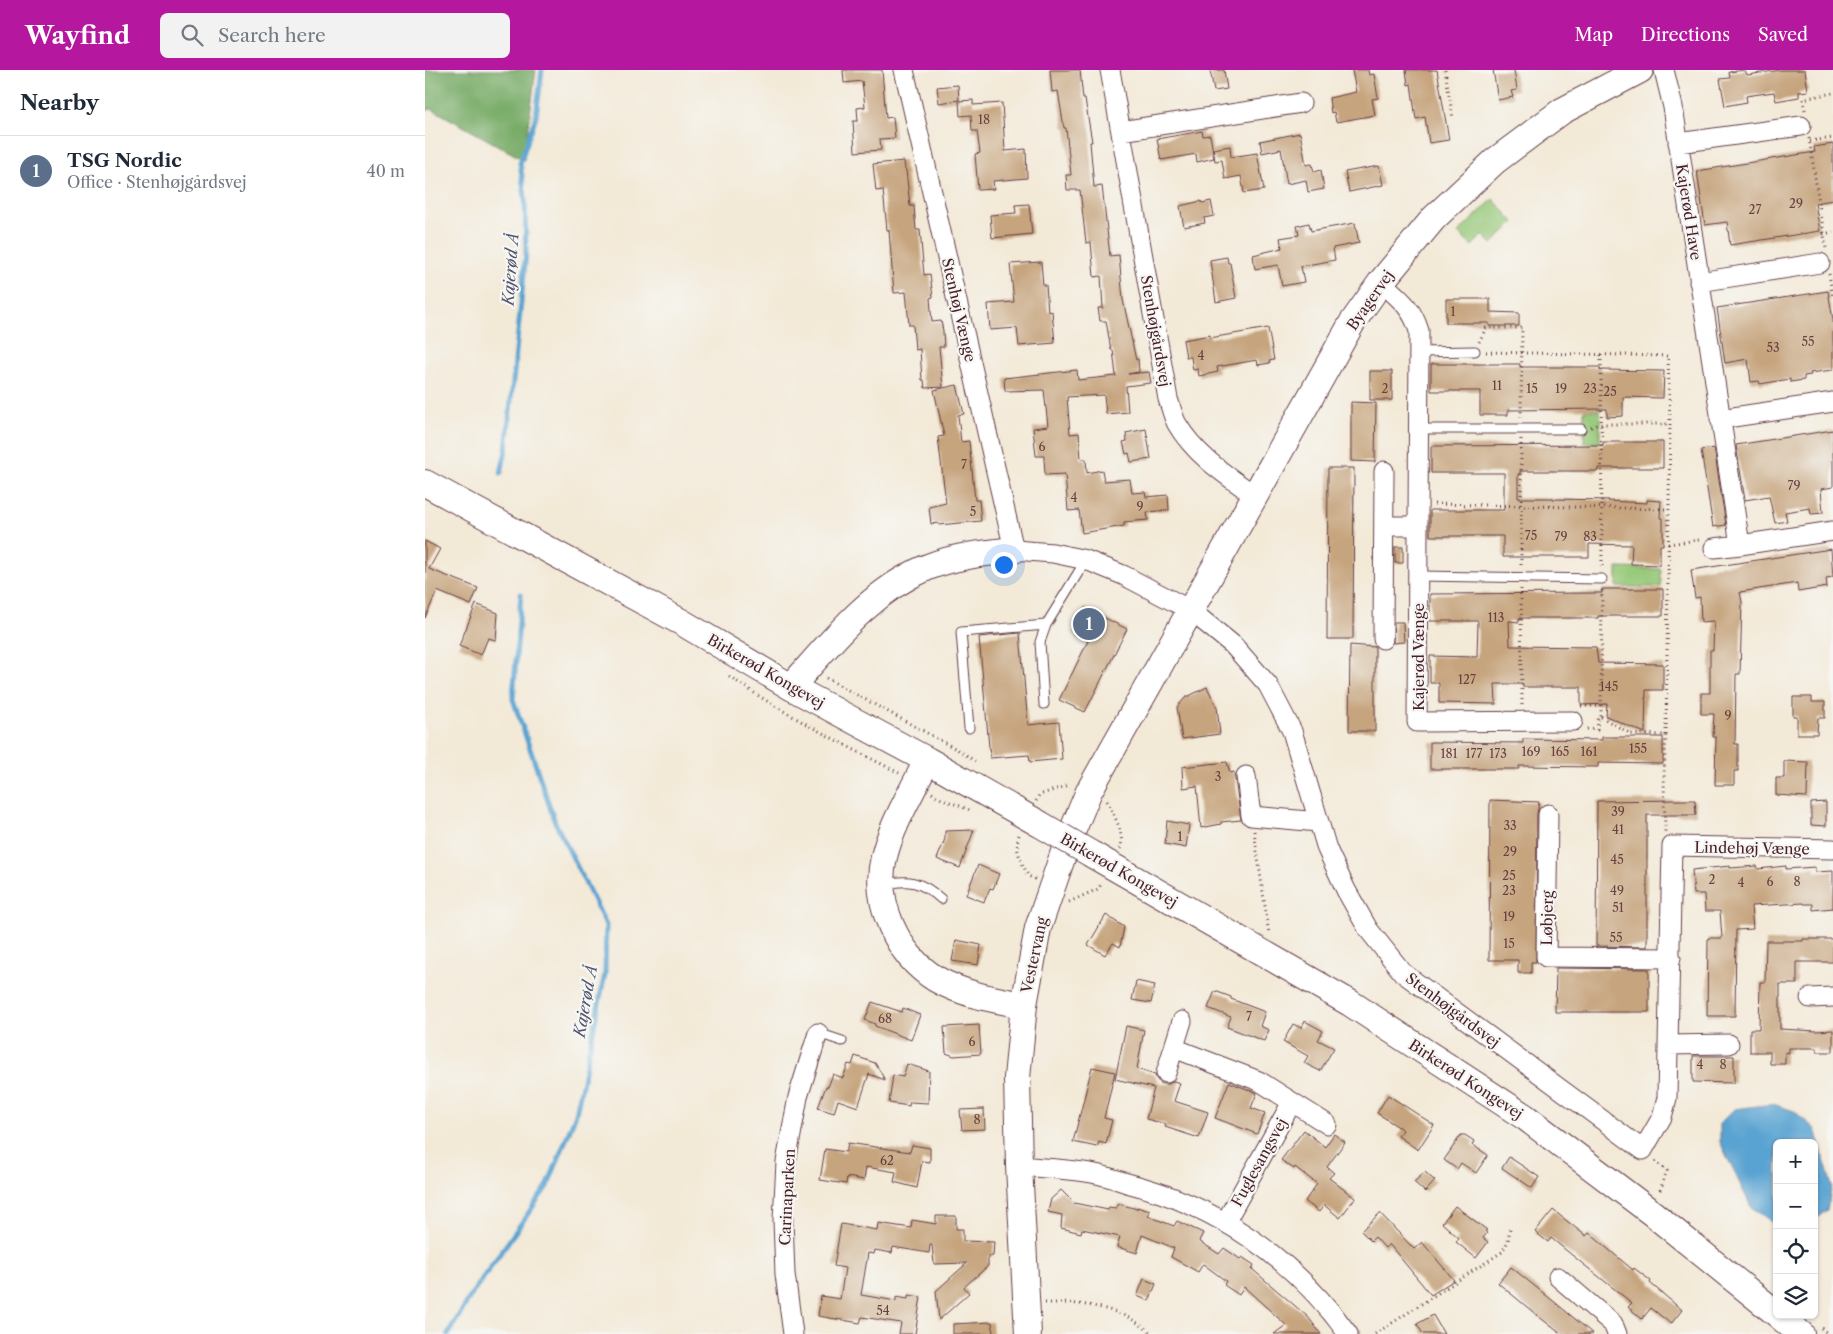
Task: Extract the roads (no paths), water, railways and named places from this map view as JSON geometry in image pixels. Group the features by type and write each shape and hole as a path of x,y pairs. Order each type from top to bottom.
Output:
{"main road":[{"name":"Byagervej","path":"1190,610 1352,323 1381,282 1434,218 1495,162 1562,111 1640,70"},
{"name":"Birkerød Kongevej","path":"425,483 683,623 791,687 927,760 1030,820 1096,866 1265,954 1350,1003 1525,1117 1652,1213 1790,1326"},
{"path":"791,687 847,624 888,588 928,567 967,555 1014,550"},
{"name":"Vestervang","path":"1028,1334 1019,1166 1017,1078 1024,1005 1037,928 1065,849 1086,799 1111,750 1190,610"},
{"path":"927,760 893,832 884,858 882,886 886,913 897,939 914,961 936,978 961,990 1024,1005"}],"street":[{"name":"Stenhøj Vænge","path":"903,70 1014,550"},
{"name":"Stenhøjgårdsvej","path":"1110,70 1168,399 1176,422 1187,440 1210,462 1254,495"},
{"name":"Kajerød Have","path":"1664,70 1673,107 1740,545"},
{"path":"1121,131 1301,103"},
{"name":"Kajerød Have","path":"1678,143 1806,129"},
{"name":"Kajerød Have","path":"1699,282 1825,262"},
{"name":"Kajerød Vænge","path":"1381,282 1406,304 1415,317 1419,331 1417,722 1573,721"},
{"path":"1721,420 1833,402"},
{"path":"1383,640 1384,471"},
{"path":"1384,526 1418,526"},
{"path":"1714,548 1833,530"},
{"name":"Stenhøjgårdsvej","path":"1014,550 1053,553 1086,560 1123,575 1190,610 1233,645 1268,685 1292,731 1327,849 1346,890 1368,929 1403,973 1643,1150 1662,1118 1667,1098 1669,1046"},
{"path":"1246,776 1251,816 1319,822"},
{"name":"Løbjerg","path":"1548,814 1546,957 1671,958"},
{"name":"Lindehøj Vænge","path":"1671,958 1672,846 1833,849"},
{"path":"1671,958 1669,1046 1729,1044"},
{"path":"1810,998 1833,997"},
{"path":"1166,1073 1182,1021"},
{"name":"Carinaparken","path":"793,1334 785,1265 783,1220 786,1162 798,1097 818,1033"},
{"name":"Fuglesangsvej","path":"1174,1048 1259,1081 1327,1124"},
{"name":"Fuglesangsvej","path":"1226,1222 1292,1102"},
{"name":"Fuglesangsvej","path":"1019,1166 1092,1173 1150,1188 1226,1222 1285,1264 1329,1308 1348,1334"},
{"path":"1558,1277 1613,1324 1617,1334"}],"lane":[{"path":"1419,352 1475,351"},
{"path":"1419,430 1581,429"},
{"path":"1044,704 1040,642 1046,625 1086,560"},
{"path":"1418,576 1602,579"},
{"path":"969,728 961,632 1046,625"},
{"path":"882,886 897,881 914,882 929,888 941,899"},
{"path":"818,1033 842,1041"}],"water":[{"path":"1773,1104 1794,1111 1815,1129 1818,1139 1773,1139 1773,1222 1751,1207 1720,1142 1720,1123 1734,1109"},
{"path":"1818,1139 1832,1186 1827,1210 1818,1217"}],"waterway":[{"name":"Kajerød Å","path":"501,473 506,450 526,253 525,197 520,163 536,116 542,70"},
{"name":"Kajerød Å","path":"448,1334 473,1292 548,1185 576,1114 605,974 606,925 555,822 513,699 521,594"}],"place":[{"name":"TSG Nordic","path":"1089,624"}]}
